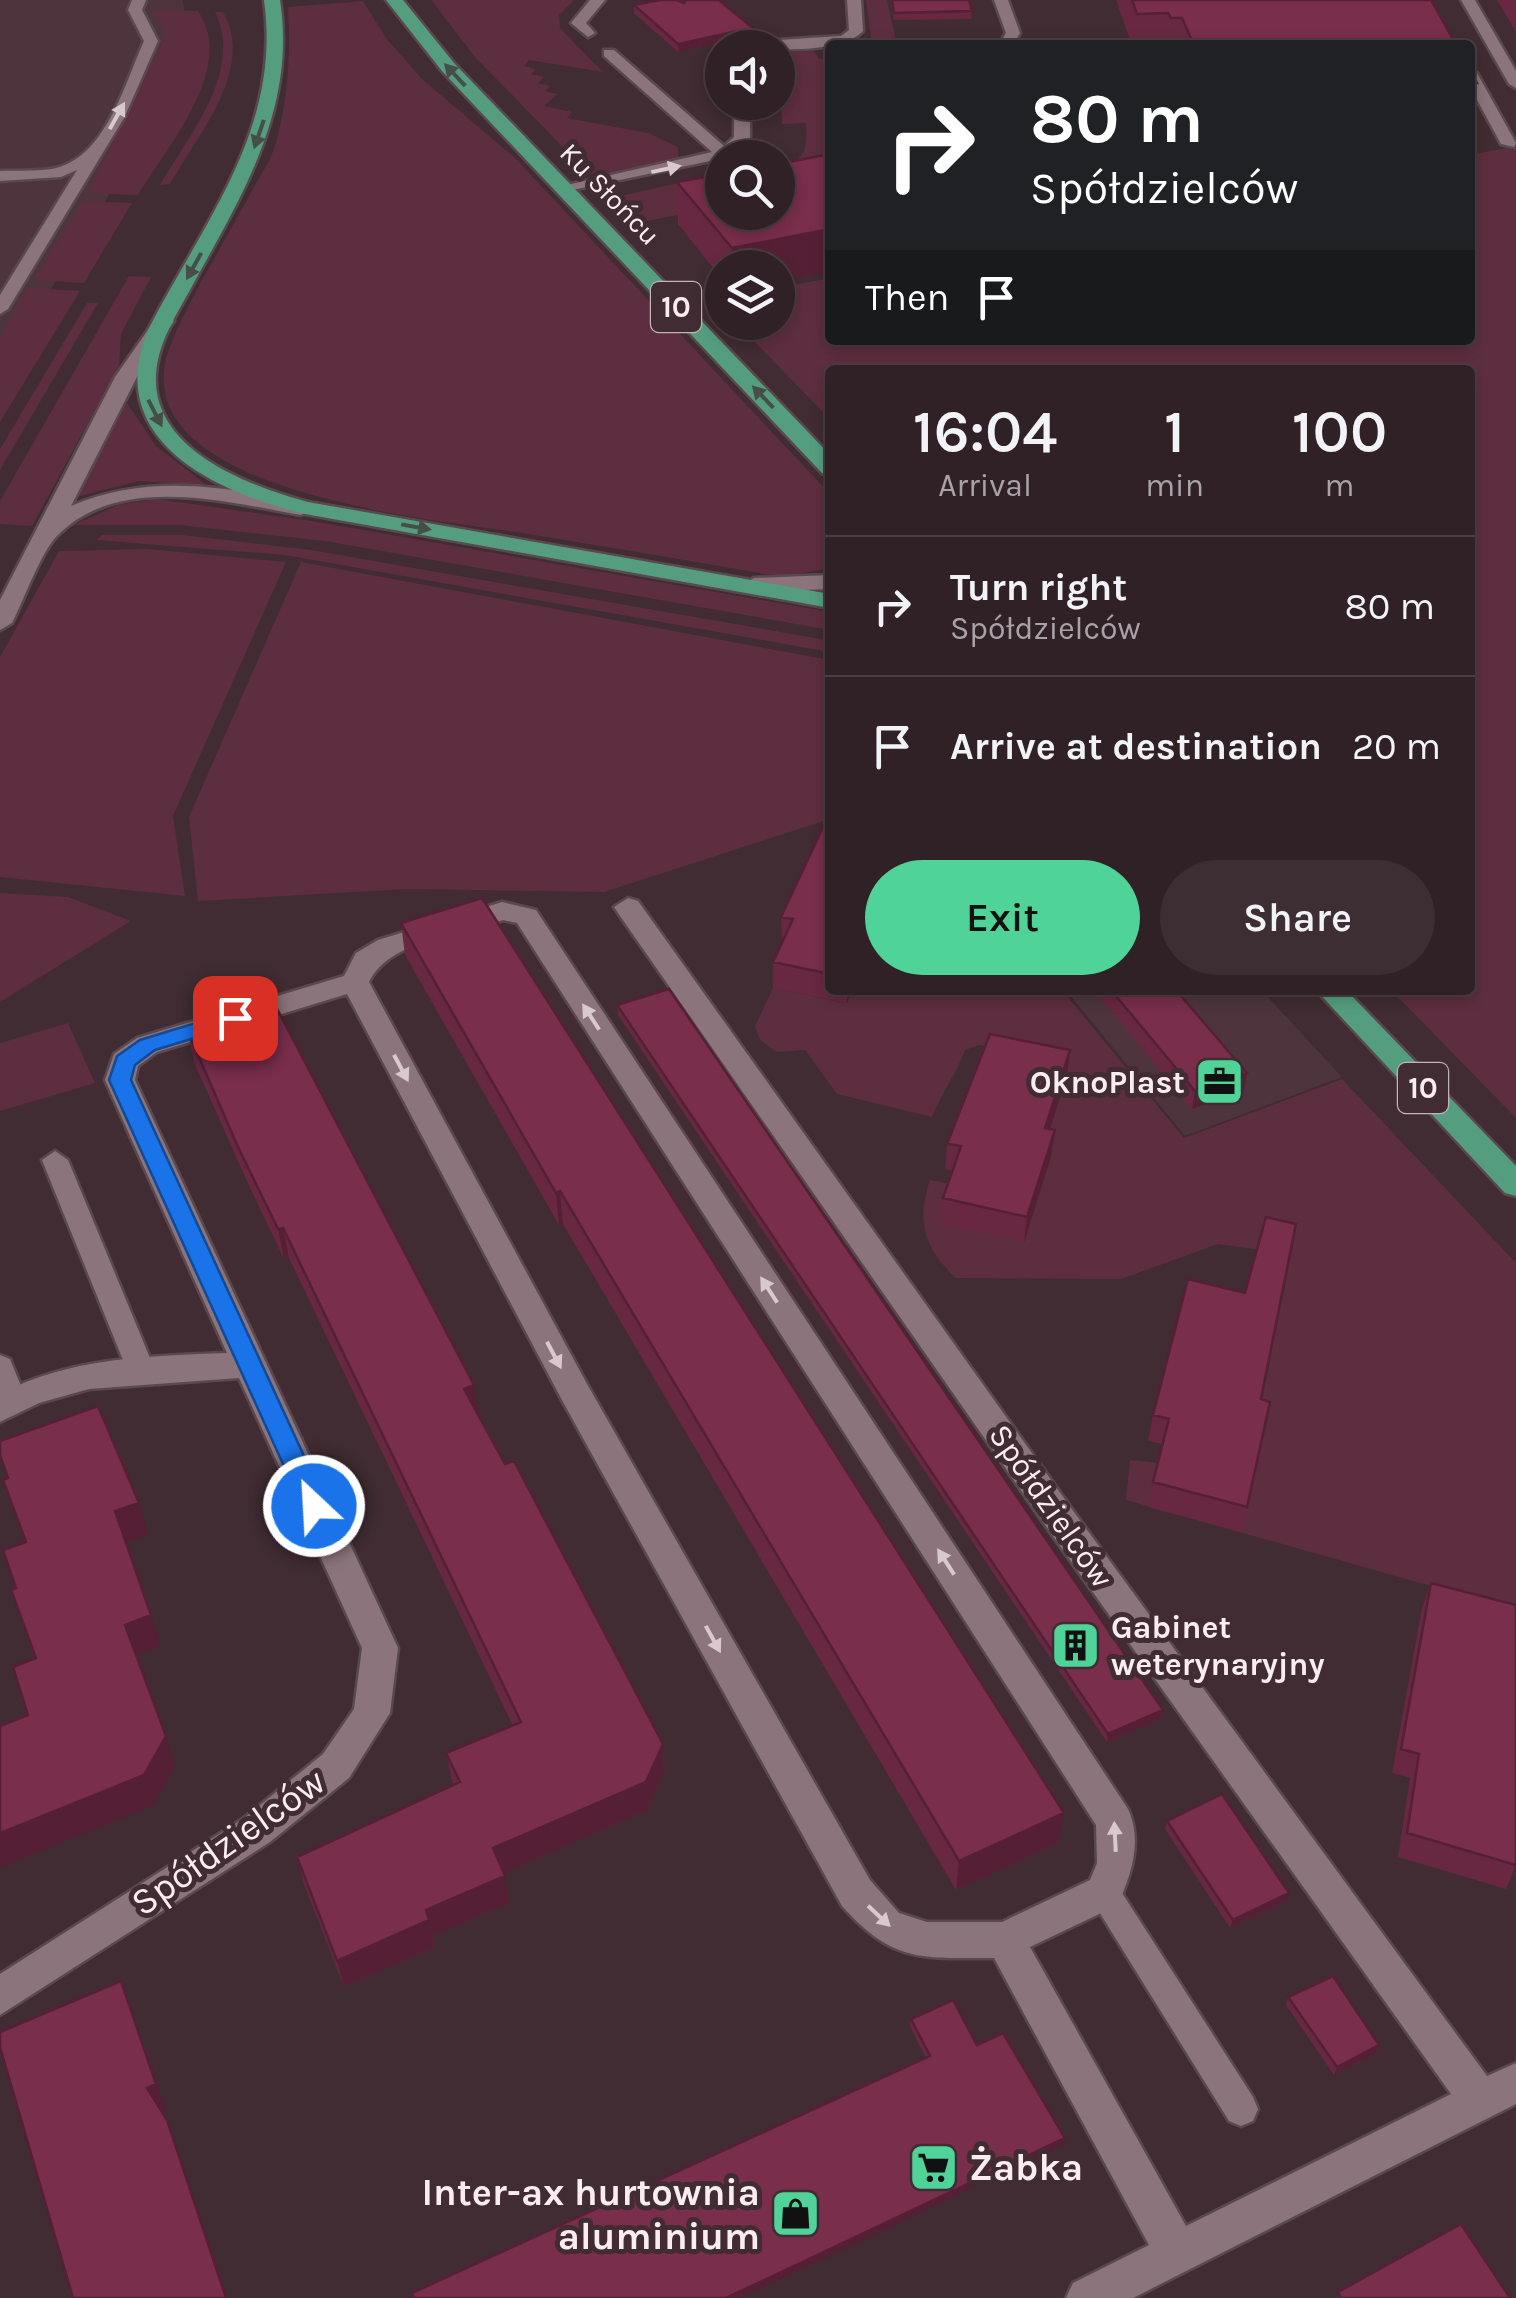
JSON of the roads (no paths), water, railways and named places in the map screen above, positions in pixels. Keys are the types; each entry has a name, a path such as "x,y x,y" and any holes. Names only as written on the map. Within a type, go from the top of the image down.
{"main road":[{"path":"272,0 277,32 275,78 256,147 164,321 145,376 148,400 170,437 194,459 236,484 320,510 825,600"},
{"name":"Ku Słońcu","path":"394,0 431,49 825,463"},
{"name":"10","path":"1335,995 1516,1185"}],"street":[{"path":"0,623 126,377 164,321"},
{"path":"46,532 87,505 152,489 320,510"},
{"path":"754,585 825,582"},
{"name":"Spółdzielców","path":"628,907 1062,1522 1498,2092 1088,2298"},
{"path":"515,910 526,916 1115,1821 1116,1863 1104,1892 1005,1940 927,1940 886,1926 856,1893 575,1393 355,982 366,960 388,946 502,911 515,910"},
{"name":"Spółdzielców","path":"0,1996 257,1830 336,1766 372,1713 380,1648 120,1080 124,1061 147,1045 355,982"},
{"path":"6,1405 74,1380 141,1370 248,1365"},
{"path":"1005,1940 1177,2253"}],"lane":[{"path":"588,33 578,23 598,0"},
{"path":"845,40 856,32 854,0"},
{"path":"1001,0 1013,33 1009,40"},
{"path":"1468,0 1516,84"},
{"path":"0,309 133,87 151,41 134,2"},
{"path":"795,43 825,41"},
{"path":"608,54 708,140"},
{"path":"1475,82 1509,144"},
{"path":"24,178 76,167 100,146"},
{"path":"564,190 705,160"},
{"path":"0,176 51,182 64,190 68,201"},
{"path":"55,1160 141,1370"},
{"path":"0,1366 6,1405"},
{"path":"1104,1892 1241,2109"}],"place":[{"name":"OknoPlast","path":"1220,1082"},
{"name":"Gabinet weterynaryjny","path":"1076,1645"},
{"name":"Żabka","path":"934,2167"},
{"name":"Inter-ax hurtownia aluminium","path":"795,2214"}]}
